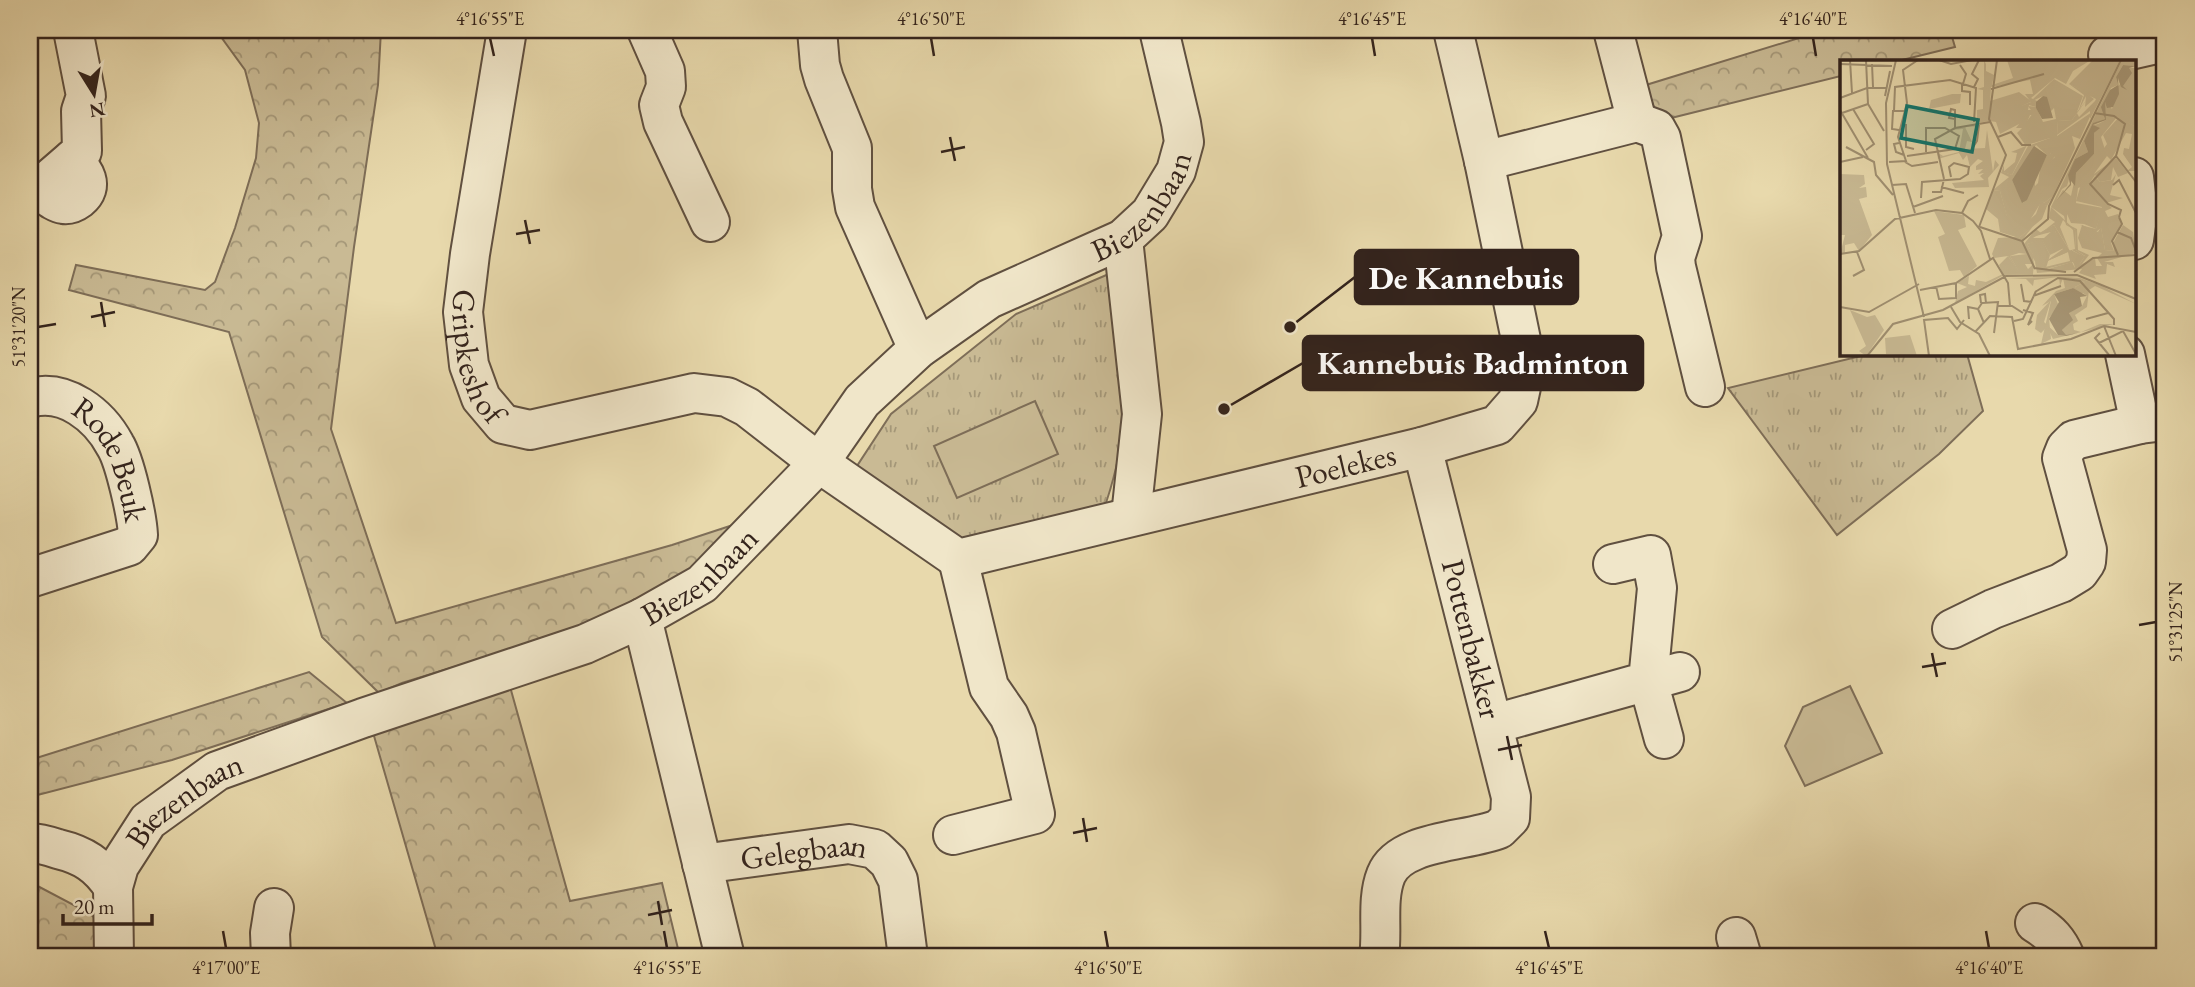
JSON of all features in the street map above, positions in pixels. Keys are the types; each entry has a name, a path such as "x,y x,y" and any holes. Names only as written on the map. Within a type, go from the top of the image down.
{"street":[{"path":"34,193 82,151 81,111 86,96 73,30"},
{"name":"Gripkeshof","path":"507,30 463,312 469,365 481,398 503,424 530,430 694,393 727,397 747,407 819,463"},
{"path":"647,30 665,71 666,87 659,106 663,122 710,222"},
{"path":"817,30 820,65 852,148 855,207 918,349"},
{"name":"Biezenbaan","path":"113,887 119,866 148,821 217,771 363,718 585,644 642,618 702,584 819,463 862,401 918,349 989,299 1123,239 1150,214 1176,171 1184,142 1159,30"},
{"name":"Poelekes","path":"958,559 1422,447 1497,425 1518,401 1526,364 1484,161 1453,30"},
{"path":"1613,30 1637,122"},
{"path":"2107,49 2165,42"},
{"path":"1484,161 1637,122 1657,129 1682,236 1675,258 1676,267 1705,387"},
{"path":"2136,194 2136,226"},
{"path":"1123,239 1142,414 1131,516"},
{"path":"1952,629 1993,609 2062,583 2079,572 2086,562 2087,550 2062,458 2066,448 2074,440 2153,422 2125,355"},
{"name":"Rode Beuk","path":"30,398 40,395 62,399 85,409 102,425 117,447 138,520 138,536 129,546 30,578"},
{"name":"Pottenbakker","path":"1379,957 1381,900 1386,875 1394,863 1406,852 1499,829 1510,818 1511,797 1494,724 1422,447"},
{"path":"819,463 958,559 989,687 1009,716 1045,811 953,835"},
{"path":"1613,564 1651,555 1657,588 1664,677 1664,739"},
{"name":"Gelegbaan","path":"642,618 725,957"},
{"path":"1494,724 1664,677"},
{"name":"Biezenbaan","path":"30,843 76,853 103,872 113,887"},
{"name":"Gelegbaan","path":"702,864 849,844 874,849 889,862 898,880 908,957"},
{"path":"87,859 101,859 130,848"},
{"path":"113,887 114,957"},
{"path":"271,957 270,933 274,908"},
{"path":"2035,923 2055,939 2065,957"}],"green space":[{"path":"216,30 381,30 378,85 331,429 396,623 672,545 736,524 698,564 607,620 402,683 379,693 322,637 229,332 69,290 76,265 205,290 215,282 256,158 259,123 245,70"},
{"path":"1825,30 1950,30 1955,47 1902,60 1840,60 1840,76 1659,121 1646,85"},
{"path":"1111,273 1120,354 1123,416 1117,464 1103,512 980,543 943,539 903,518 857,466 891,414 1016,314"},
{"path":"1865,355 1967,355 1983,411 1939,454 1837,535 1728,388"},
{"path":"1035,401 1058,454 957,498 934,446"},
{"path":"309,672 347,703 172,760 30,797 30,760"},
{"path":"509,683 570,901 662,883 680,957 438,957 372,729"},
{"path":"1850,686 1882,753 1805,786 1785,746 1803,707"},
{"path":"30,882 96,919 95,957 30,957"}],"place":[{"name":"De Kannebuis","path":"1290,327"},
{"name":"Kannebuis Badminton","path":"1224,409"}]}
